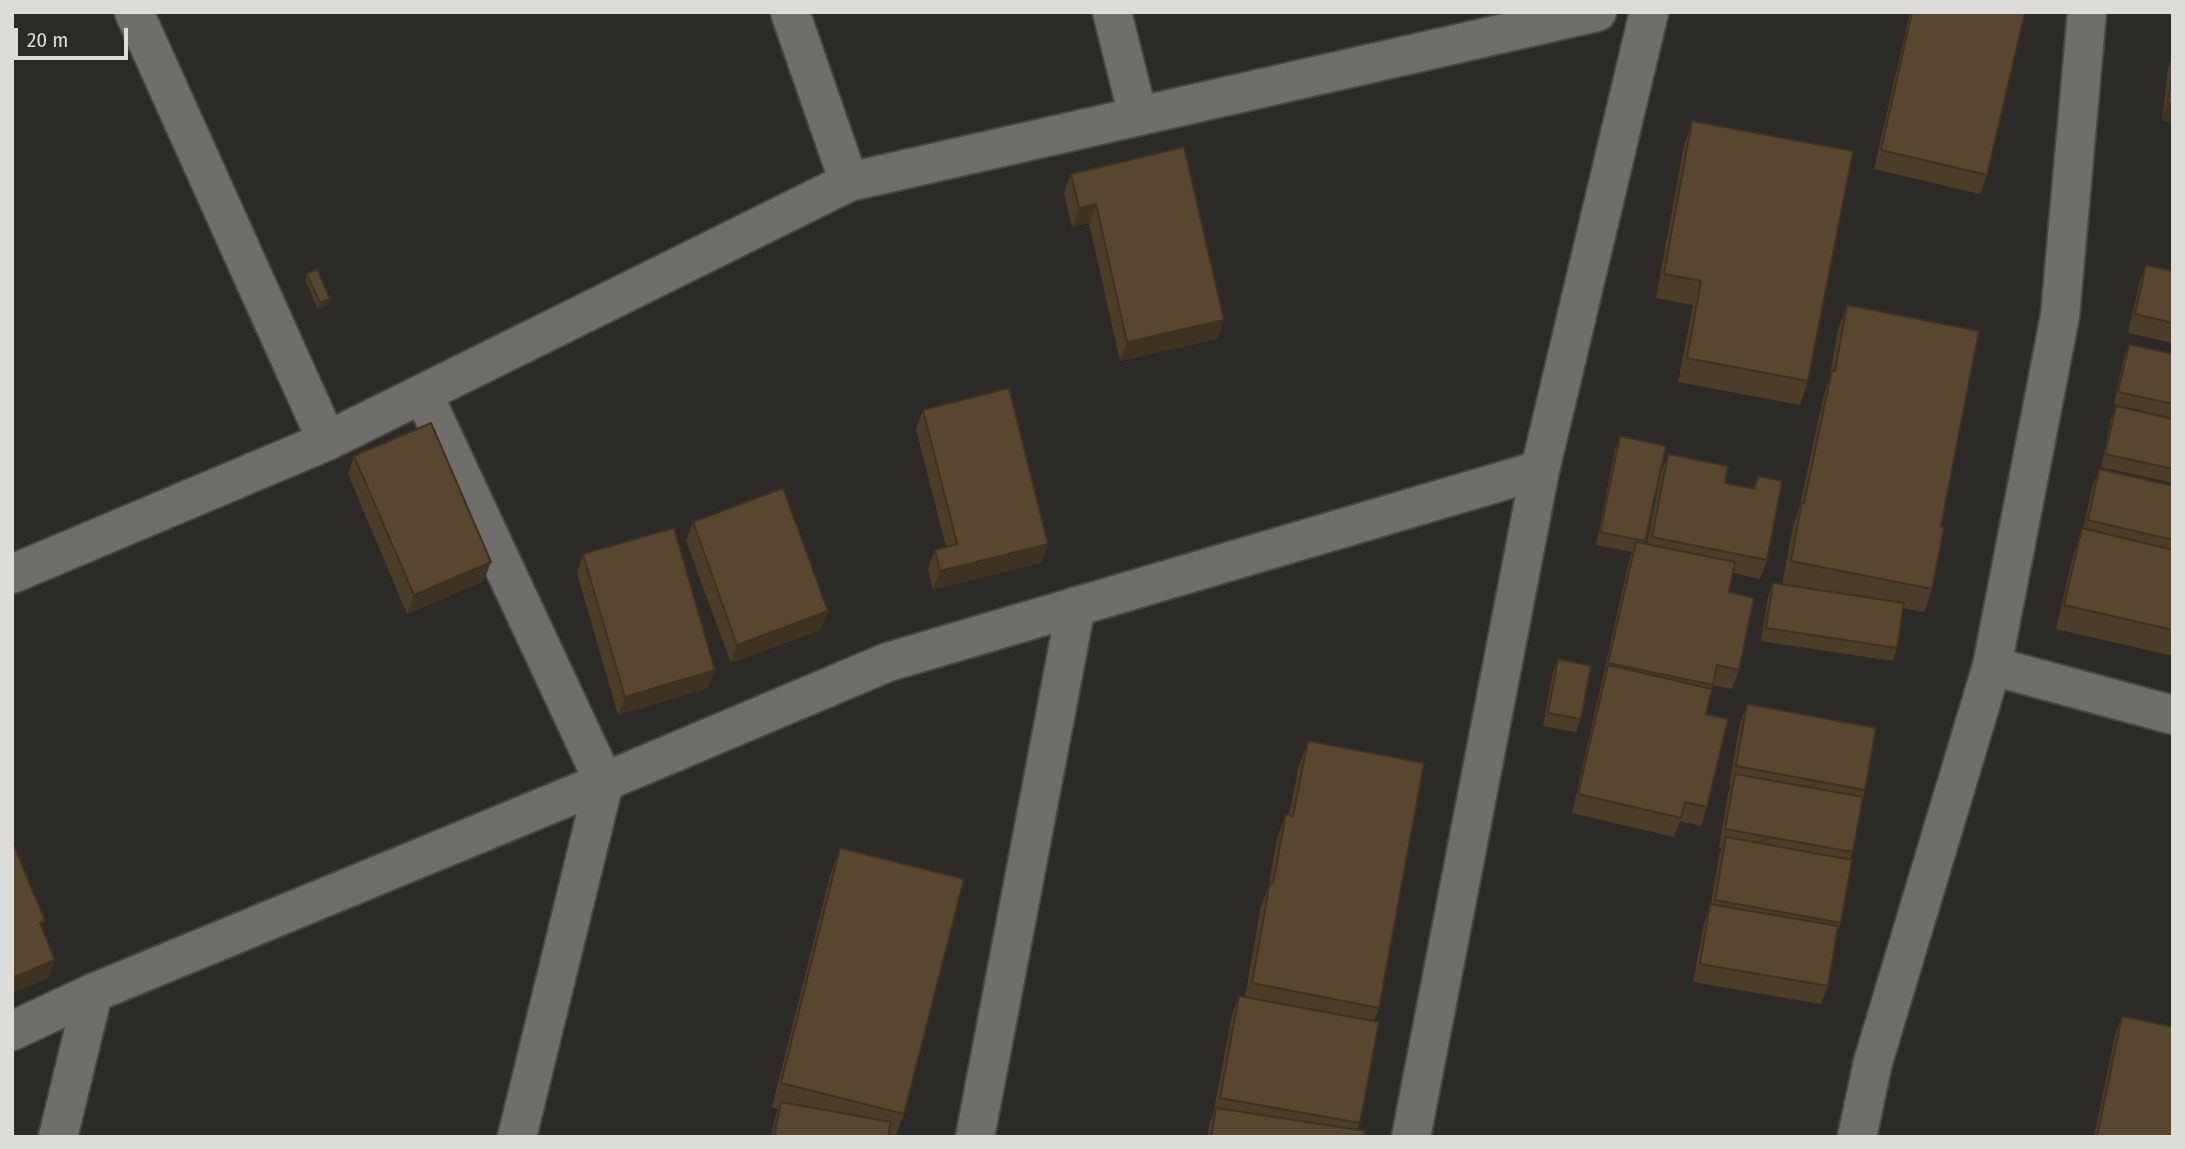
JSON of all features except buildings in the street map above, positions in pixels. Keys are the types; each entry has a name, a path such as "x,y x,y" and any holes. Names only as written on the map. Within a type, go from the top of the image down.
{"street":[{"path":"134,12 327,442"},
{"path":"790,12 849,182"},
{"path":"1112,12 1138,116"},
{"path":"12,574 327,442 849,182 1597,12"},
{"path":"1411,1137 1540,470 1649,12"},
{"path":"1857,1137 1874,1062 1992,666 2060,316 2087,12"},
{"path":"423,394 604,782 517,1137"},
{"path":"12,1031 93,993 888,662 1540,470"},
{"path":"975,1137 1076,607"},
{"path":"1992,666 2173,715"},
{"path":"58,1137 93,993"}]}
